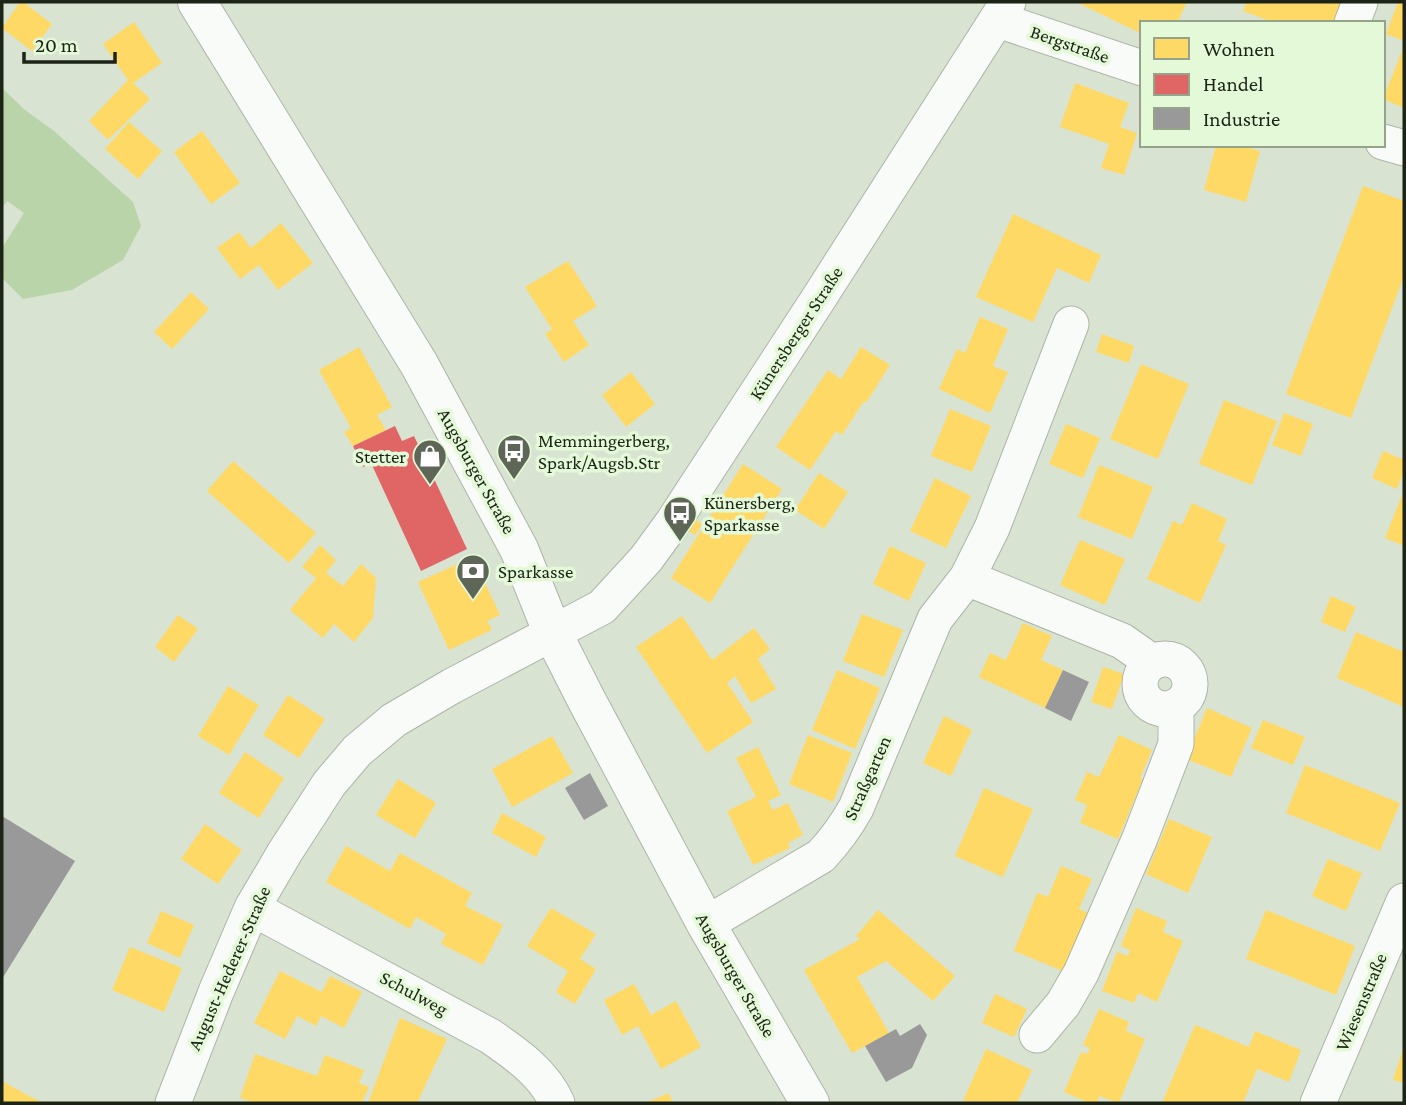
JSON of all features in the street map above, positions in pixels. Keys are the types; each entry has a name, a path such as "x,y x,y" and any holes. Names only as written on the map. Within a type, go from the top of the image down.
{"street":[{"name":"Augsburger Straße","path":"197,2 419,364 519,549 552,634 706,924 810,1103"},
{"path":"1353,21 1360,2"},
{"name":"Künersberger Straße","path":"552,634 602,607 646,559 673,522 1003,11"},
{"name":"Bergstraße","path":"1003,11 1140,67"},
{"path":"1385,143 1404,148"},
{"name":"Straßgarten","path":"706,924 810,863 835,841 856,808 935,619 967,578 992,528 1071,324"},
{"path":"967,578 1122,641 1152,662 1141,675 1141,692 1152,705 1168,708 1176,706 1175,744 1140,838 1082,973 1063,1004 1037,1035"},
{"name":"August-Hederer-Straße","path":"173,1103 216,992 253,908 329,784 371,737 418,704 552,634"},
{"name":"Wiesenstraße","path":"1318,1103 1404,901"},
{"name":"Schulweg","path":"253,908 490,1036 517,1054 537,1073 557,1103"}],"green space":[{"path":"2,88 133,202 141,226 123,260 72,290 23,299 2,278 2,248 24,213 7,201 2,208"}],"building: Wohnen":[{"path":"20,2 52,24 32,51 2,28"},
{"path":"1076,2 1187,2 1178,21 1140,21 1140,33"},
{"path":"1246,2 1340,2 1334,21 1270,21 1243,11"},
{"path":"1398,2 1404,2 1404,41 1386,34"},
{"path":"134,22 162,63 133,83 150,99 108,140 89,121 128,80 103,44"},
{"path":"1404,46 1404,108 1385,100"},
{"path":"1075,83 1129,103 1120,127 1137,133 1124,175 1101,168 1109,144 1060,127"},
{"path":"129,122 162,151 138,179 105,149"},
{"path":"202,131 240,183 211,204 174,152"},
{"path":"1215,147 1245,147 1260,151 1246,202 1204,190"},
{"path":"1363,186 1404,201 1404,276 1351,418 1286,394"},
{"path":"1013,214 1101,255 1089,283 1057,268 1033,322 976,297"},
{"path":"281,223 313,263 278,290 259,265 240,279 217,248 239,232 251,248"},
{"path":"568,261 597,306 573,321 589,345 564,362 545,334 552,329 525,287"},
{"path":"191,292 209,309 172,349 154,332"},
{"path":"980,317 1008,329 993,366 1008,372 990,413 939,389 957,349 965,353"},
{"path":"1102,334 1134,346 1129,363 1096,352"},
{"path":"359,347 392,407 377,415 386,430 353,446 344,432 351,428 319,370"},
{"path":"861,347 890,365 842,435 836,431 810,470 776,447 828,370 841,379"},
{"path":"1141,364 1189,384 1158,459 1110,439"},
{"path":"631,372 655,404 626,427 602,395"},
{"path":"1224,400 1277,421 1252,485 1199,464"},
{"path":"950,409 991,426 972,472 931,456"},
{"path":"1284,413 1313,424 1301,456 1272,445"},
{"path":"1066,424 1100,438 1083,478 1049,464"},
{"path":"1383,451 1404,460 1404,472 1397,489 1372,478"},
{"path":"233,461 316,533 289,563 207,491"},
{"path":"743,464 782,489 710,603 671,578"},
{"path":"1099,465 1153,487 1132,539 1078,517"},
{"path":"819,473 848,492 824,529 795,510"},
{"path":"935,478 971,496 946,548 910,531"},
{"path":"1404,490 1404,546 1385,538"},
{"path":"1192,503 1227,519 1218,541 1226,545 1200,603 1147,579 1173,521 1182,525"},
{"path":"695,519 702,524 695,535 688,531"},
{"path":"1080,540 1125,559 1105,605 1060,585"},
{"path":"320,545 336,560 326,573 343,586 361,564 376,578 373,618 354,642 334,624 323,638 290,610 316,578 302,567"},
{"path":"890,546 926,563 909,601 873,584"},
{"path":"473,557 500,615 487,621 492,630 449,650 418,582"},
{"path":"1331,596 1356,607 1345,632 1321,622"},
{"path":"862,614 903,630 884,677 843,661"},
{"path":"178,615 198,629 174,662 155,647"},
{"path":"682,616 712,660 754,628 770,649 758,659 776,689 751,703 735,676 727,683 753,722 707,753 636,647"},
{"path":"1023,623 1052,636 1041,660 1063,670 1045,708 979,677 990,653 1006,660"},
{"path":"1356,632 1404,652 1404,707 1337,678"},
{"path":"1103,667 1124,674 1112,709 1091,702"},
{"path":"837,670 880,688 855,749 812,730"},
{"path":"228,686 259,705 229,755 198,736"},
{"path":"288,695 325,719 299,758 263,735"},
{"path":"1207,708 1252,728 1231,777 1186,759"},
{"path":"944,716 972,730 951,776 923,763"},
{"path":"1263,720 1305,737 1293,765 1251,748"},
{"path":"808,735 852,753 833,802 789,784"},
{"path":"1119,735 1152,750 1118,839 1080,823 1087,805 1075,800 1087,772 1099,777"},
{"path":"552,736 573,773 512,807 492,769"},
{"path":"758,747 781,795 768,801 773,810 788,803 803,835 788,843 790,848 753,865 727,811 756,797 736,758"},
{"path":"245,752 284,778 259,818 219,793"},
{"path":"1305,765 1400,803 1380,851 1286,813"},
{"path":"398,779 436,803 415,838 376,815"},
{"path":"984,788 1033,809 1003,877 955,856"},
{"path":"502,813 546,837 536,857 492,833"},
{"path":"1169,819 1212,837 1188,893 1146,874"},
{"path":"205,824 242,850 218,884 181,859"},
{"path":"346,846 390,871 400,853 472,893 465,906 503,925 483,965 441,944 446,934 416,917 410,929 326,882"},
{"path":"1328,859 1362,873 1346,911 1312,896"},
{"path":"1061,866 1092,879 1079,909 1088,913 1065,972 1014,951 1037,893 1048,897"},
{"path":"551,908 596,934 580,959 596,969 575,1004 556,992 568,971 527,946"},
{"path":"1136,908 1167,921 1163,932 1183,941 1157,1002 1138,993 1134,1003 1102,991 1117,952 1128,956 1130,950 1121,946"},
{"path":"878,910 955,976 933,1001 886,961 857,977 889,1033 852,1053 804,970 860,939 856,936"},
{"path":"1266,910 1355,946 1336,995 1246,959"},
{"path":"161,911 194,925 180,958 147,943"},
{"path":"130,947 182,968 164,1012 112,990"},
{"path":"280,971 322,992 330,976 362,992 344,1028 321,1016 316,1026 297,1016 285,1039 254,1023"},
{"path":"634,984 651,1015 676,1001 701,1047 661,1069 638,1026 622,1035 604,1000"},
{"path":"995,994 1027,1009 1014,1037 982,1023"},
{"path":"1099,1009 1129,1022 1126,1031 1145,1039 1119,1103 1099,1096 1097,1103 1089,1103 1064,1092 1081,1052 1087,1054 1090,1048 1083,1045"},
{"path":"400,1018 447,1039 417,1103 368,1103"},
{"path":"1195,1025 1249,1047 1255,1031 1301,1050 1289,1082 1257,1069 1243,1103 1162,1103"},
{"path":"1404,1046 1404,1083 1393,1080"},
{"path":"986,1049 1032,1070 1017,1103 963,1101"},
{"path":"255,1054 317,1076 325,1055 364,1070 359,1083 369,1087 362,1103 256,1103 240,1098"},
{"path":"2,1081 29,1096 44,1103 2,1103"},
{"path":"669,1093 673,1103 645,1103"}],"building: Handel":[{"path":"395,426 402,441 414,436 467,549 421,571 371,463 363,467 353,446"}],"building: Industrie":[{"path":"1063,670 1089,682 1071,721 1045,708"},
{"path":"590,773 608,806 584,820 565,788"},
{"path":"2,816 75,861 2,979"},
{"path":"920,1024 927,1035 912,1068 886,1082 865,1046 896,1029 900,1036"}],"place":[{"name":"Memmingerberg, Spark/Augsb.Str","path":"514,481"},
{"name":"Stetter","path":"430,486"},
{"name":"Künersberg, Sparkasse","path":"680,543"},
{"name":"Sparkasse","path":"473,601"}]}
